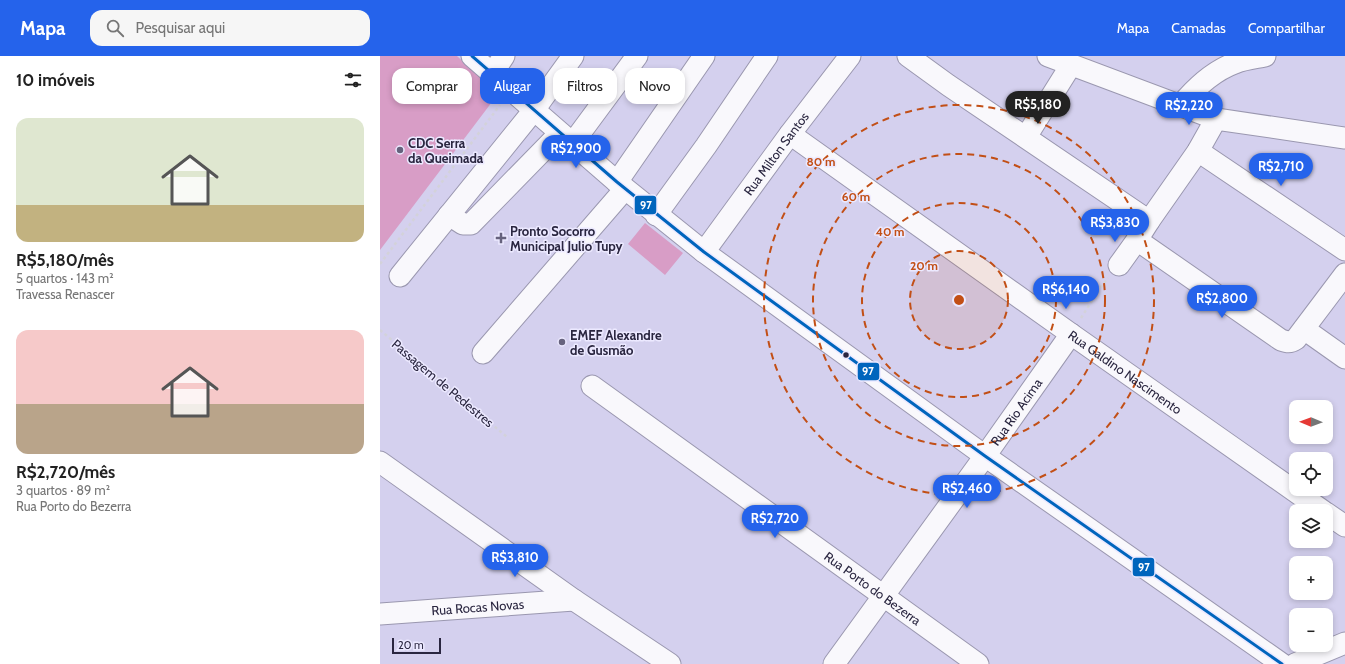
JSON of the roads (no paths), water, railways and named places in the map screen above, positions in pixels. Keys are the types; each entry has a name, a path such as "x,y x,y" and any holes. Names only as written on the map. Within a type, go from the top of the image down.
{"street":[{"path":"472,56 485,68"},
{"path":"496,68 504,56"},
{"path":"400,276 534,110 573,56"},
{"path":"449,215 463,224 471,224 566,139 637,56"},
{"path":"483,354 621,186 704,56"},
{"path":"656,215 768,56"},
{"name":"Rua Milton Santos","path":"704,252 790,134 850,56"},
{"path":"908,56 948,85 1149,221"},
{"path":"1181,105 1195,88 1235,62 1265,56"},
{"path":"1026,137 1057,59 1216,119 1345,138"},
{"path":"527,104 621,186 704,252 985,456 1282,664"},
{"path":"1118,265 1198,151 1216,119"},
{"name":"Rua Galdino Nascimento","path":"790,134 1313,504"},
{"path":"1198,151 1345,250"},
{"path":"1137,240 1281,340 1287,342 1292,342 1304,329 1345,274"},
{"path":"1304,329 1345,358"},
{"name":"Rua Rio Acima","path":"834,664 985,456 1071,334"},
{"name":"Rua Porto do Bezerra","path":"592,386 978,664"},
{"path":"380,462 574,600 670,664"},
{"path":"1333,518 1345,526"},
{"name":"Rua Rocas Novas","path":"380,614 574,600"},
{"path":"1295,664 1345,643"}],"place":[{"name":"CDC Serra da Queimada","path":"400,150"},
{"name":"Pronto Socorro Municipal Julio Tupy","path":"501,238"},
{"name":"EMEF Alexandre de Gusmão","path":"562,342"}]}
